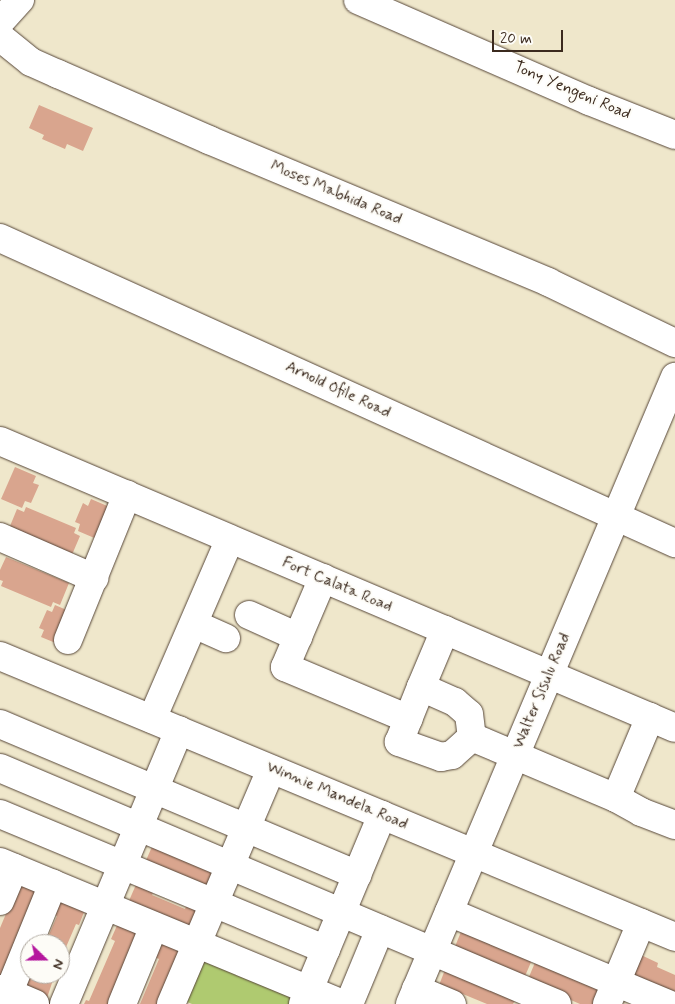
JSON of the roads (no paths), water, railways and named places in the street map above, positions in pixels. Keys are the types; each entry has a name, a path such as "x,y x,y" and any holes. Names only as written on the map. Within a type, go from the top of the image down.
{"street":[{"path":"0,22 20,0"},
{"name":"Tony Yengeni Road","path":"358,0 589,101 675,135"},
{"name":"Moses Mabhida Road","path":"0,37 30,62 209,140 532,275 675,343"},
{"name":"Arnold Ofile Road","path":"0,238 675,542"},
{"name":"Walter Sisulu Road","path":"413,996 675,377"},
{"name":"Fort Calata Road","path":"2,448 127,495 675,728"},
{"path":"68,640 127,495"},
{"path":"0,537 94,578"},
{"path":"152,719 230,538"},
{"path":"323,578 285,667 409,719"},
{"path":"249,615 298,637"},
{"path":"194,624 226,638"},
{"path":"445,630 399,742 441,757 452,755 472,737"},
{"name":"Winnie Mandela Road","path":"1,659 179,730 675,937"},
{"path":"421,687 461,706 468,714 472,737"},
{"path":"616,798 650,717"},
{"path":"0,724 357,875"},
{"path":"64,1004 179,730"},
{"path":"472,737 616,798 641,812 675,826"},
{"path":"0,768 432,951 519,997 557,1004"},
{"path":"171,1004 271,769"},
{"path":"0,814 326,950"},
{"path":"306,997 382,815"},
{"path":"0,901 7,865 197,944 306,997 342,1004"},
{"path":"36,1004 4,995 53,884"},
{"path":"449,912 539,950 612,993 668,1004"},
{"path":"612,993 641,923"},
{"path":"122,1004 154,926"},
{"path":"349,1004 380,930"},
{"path":"519,997 539,950"},
{"path":"413,996 452,1004"}]}
